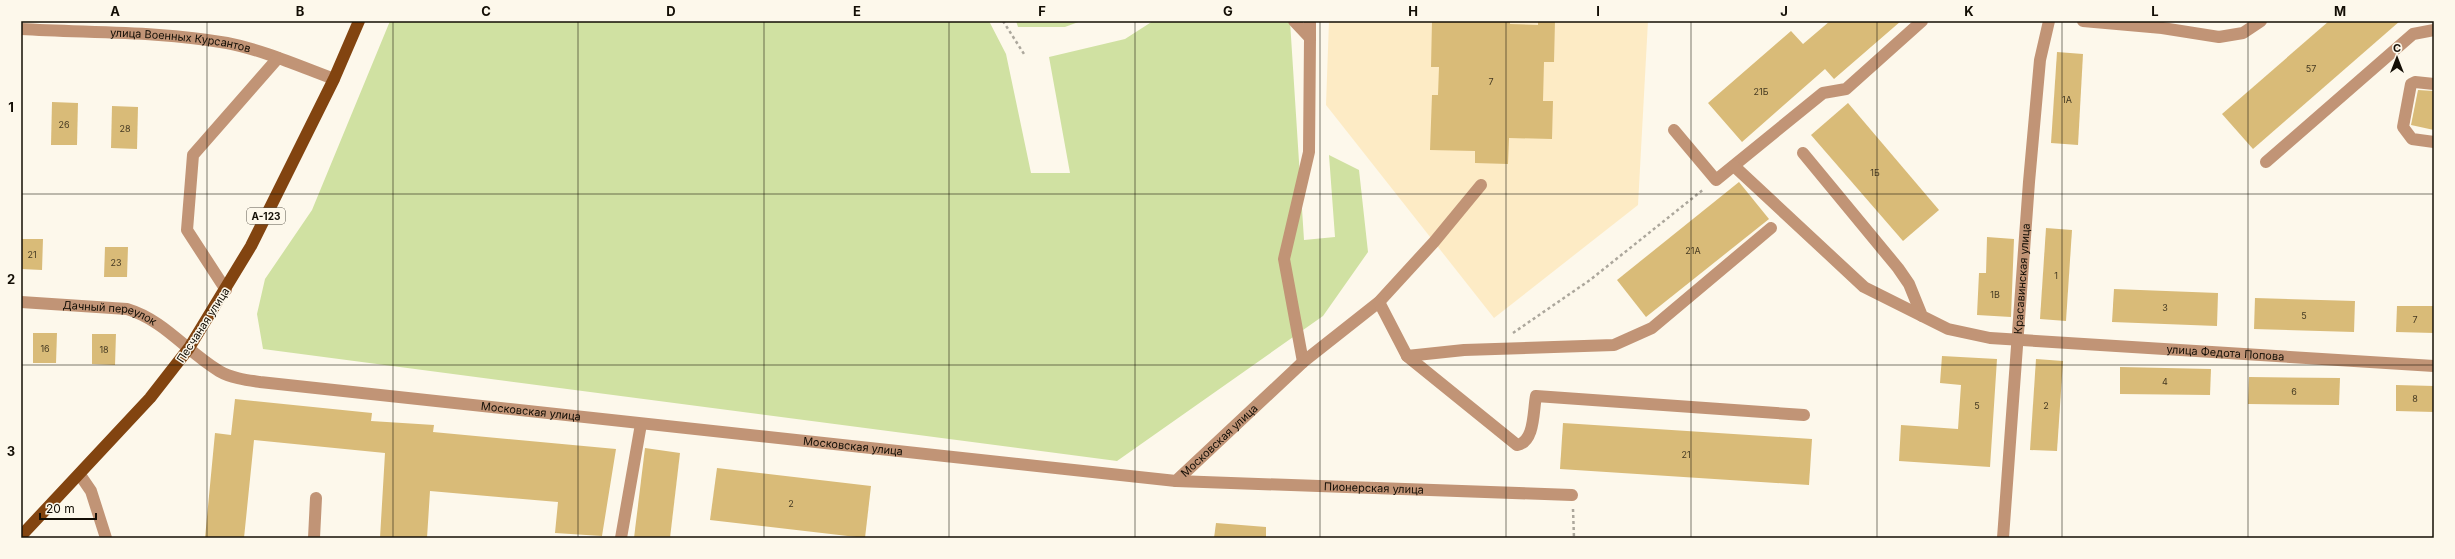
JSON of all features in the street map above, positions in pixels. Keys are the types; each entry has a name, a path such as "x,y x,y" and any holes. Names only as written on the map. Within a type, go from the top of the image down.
{"main road":[{"name":"А-123","path":"334,78 359,21"},
{"name":"Песчаная улица","path":"21,536 80,475 150,398 189,348 226,290 251,246 334,78"}],"street":[{"path":"1294,21 1310,38"},
{"path":"1303,362 1284,259 1309,152 1310,21"},
{"path":"1674,130 1716,180 1823,93 1846,89 1922,21"},
{"name":"Красавинская улица","path":"2003,538 2016,340 2040,60 2049,21"},
{"path":"2083,21 2159,25 2219,37 2243,33 2261,21"},
{"name":"улица Военных Курсантов","path":"21,29 183,37 228,43 278,58 334,78"},
{"path":"2266,162 2413,34 2434,30"},
{"path":"226,290 187,230 194,155 278,58"},
{"path":"2434,84 2415,82 2411,84 2403,127 2412,138 2434,142"},
{"path":"1803,153 1898,268 1909,284 1922,316"},
{"name":"улица Федота Попова","path":"1734,166 1864,287 1948,329 1990,338 2016,340 2434,366"},
{"name":"Московская улица","path":"189,348 220,372 238,379 260,382 1176,481 1303,362 1379,302 1434,242 1481,185"},
{"path":"1407,356 1464,350 1614,345 1652,328 1771,228"},
{"name":"Дачный переулок","path":"21,302 127,309 143,314 189,348"},
{"path":"1379,302 1407,356 1518,445 1524,444 1529,439 1536,396 1804,416"},
{"path":"621,538 641,424"},
{"path":"80,475 91,491 106,538"},
{"name":"Пионерская улица","path":"1176,481 1572,495"},
{"path":"314,538 316,498"}],"path":[{"path":"1003,21 1024,54"},
{"path":"1505,336 1590,280 1716,180"},
{"path":"1572,495 1574,538"}],"shaded area":[{"path":"1329,21 1648,21 1638,205 1494,318 1326,105"}],"green space":[{"path":"390,21 989,21 1006,54 1031,173 1070,173 1049,57 1125,39 1153,21 1290,21 1304,240 1335,237 1329,155 1359,170 1368,252 1323,316 1117,461 263,349 257,314 265,279 312,210"},
{"path":"1016,21 1081,21 1065,27 1018,27"}],"building":[{"path":"1432,21 1510,21 1510,24 1538,25 1538,21 1555,21 1554,62 1544,62 1543,101 1553,101 1552,139 1509,138 1508,164 1475,163 1475,151 1430,150 1432,95 1438,95 1439,67 1431,67"},
{"path":"1830,21 1901,21 1834,79 1825,69 1742,142 1708,103 1791,31 1803,44"},
{"path":"2329,21 2400,21 2253,149 2222,114"},
{"path":"2057,52 2083,54 2078,145 2051,143"},
{"path":"2418,90 2434,91 2434,130 2411,125"},
{"path":"52,102 78,103 77,145 51,145"},
{"path":"1848,103 1939,210 1903,241 1811,135"},
{"path":"112,106 138,107 137,149 111,148"},
{"path":"1739,182 1769,219 1646,317 1617,280"},
{"path":"2046,228 2072,230 2066,321 2040,319"},
{"path":"1987,237 2014,239 2011,317 1977,315 1979,273 1986,273"},
{"path":"21,239 43,239 42,270 21,269"},
{"path":"105,247 128,247 127,277 104,277"},
{"path":"2114,289 2218,293 2217,326 2112,322"},
{"path":"2255,298 2355,301 2354,332 2254,329"},
{"path":"2397,306 2434,306 2434,333 2396,332"},
{"path":"33,333 57,333 56,363 33,363"},
{"path":"92,334 116,334 115,365 92,364"},
{"path":"1942,356 1997,359 1990,467 1899,461 1901,425 1958,429 1961,385 1940,383"},
{"path":"2036,359 2063,361 2057,451 2030,450"},
{"path":"2120,367 2211,369 2210,395 2120,394"},
{"path":"2249,377 2340,378 2339,405 2248,404"},
{"path":"2396,385 2434,386 2434,412 2396,411"},
{"path":"235,399 372,413 371,421 434,425 433,432 616,449 602,536 555,533 558,502 430,491 427,538 380,538 385,453 254,440 244,538 205,538 215,433 231,435"},
{"path":"1563,423 1812,439 1809,485 1560,469"},
{"path":"645,448 680,453 670,538 634,538"},
{"path":"717,468 871,486 865,538 710,520"},
{"path":"1216,523 1266,527 1266,538 1214,538"}]}
